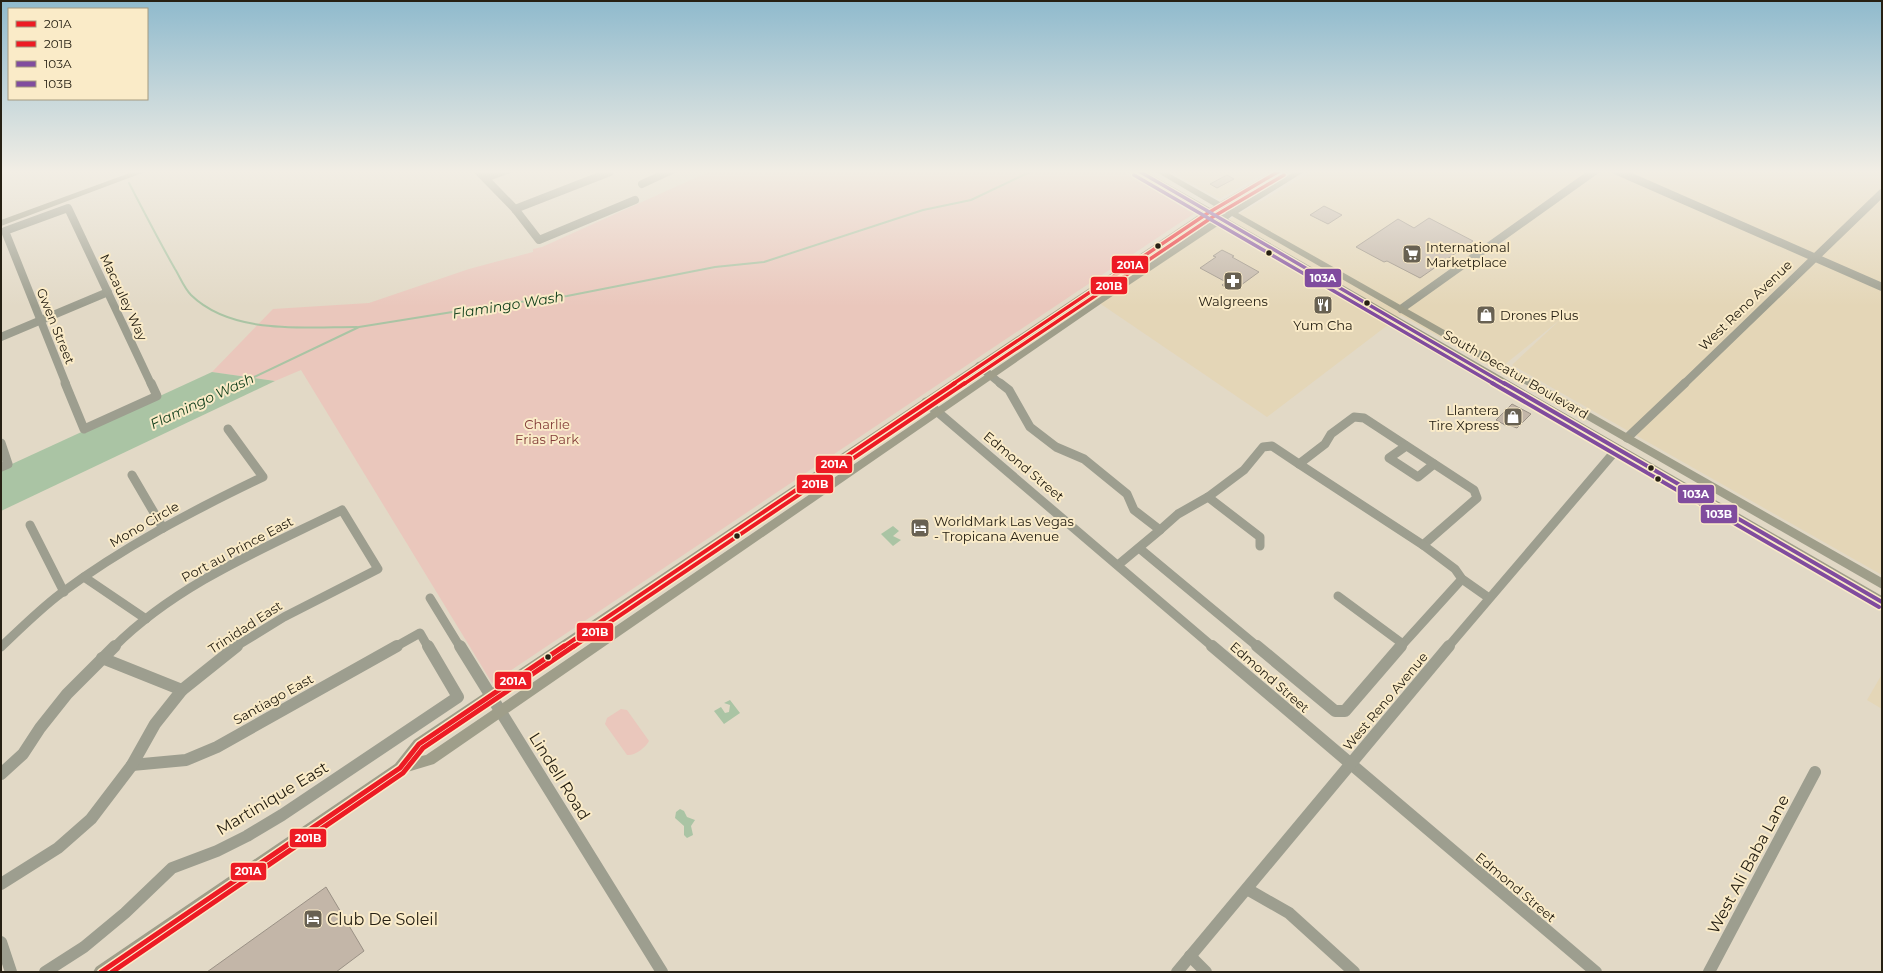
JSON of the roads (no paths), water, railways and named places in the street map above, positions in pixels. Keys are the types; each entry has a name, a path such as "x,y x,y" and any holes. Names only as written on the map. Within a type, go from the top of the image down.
{"main road":[{"path":"1,223 22,215"},
{"path":"101,972 400,768 419,744 822,471 1204,215"},
{"name":"South Decatur Boulevard","path":"1212,215 1882,602"},
{"path":"400,768 429,760 1069,322 1228,215"},
{"name":"South Decatur Boulevard","path":"1236,215 1882,584"},
{"path":"1335,286 1349,290 1387,309 1401,309"},
{"path":"1056,314 1069,322"},
{"path":"1388,316 1403,319 1459,350 1478,354"},
{"path":"1558,415 1573,416 1614,438 1627,438"},
{"path":"1617,449 1625,448 1631,450 1707,492 1739,502"},
{"path":"822,471 836,482"},
{"path":"680,568 693,580"},
{"path":"666,577 679,590"}],"street":[{"name":"Gwen Street","path":"48,215 5,231 84,429"},
{"name":"Macauley Way","path":"72,215 157,396 84,429"},
{"path":"520,215 539,240 598,215"},
{"path":"1401,309 1532,215"},
{"path":"1719,215 1882,287"},
{"name":"West Reno Avenue","path":"1627,438 1859,215"},
{"path":"1,336 108,292"},
{"path":"979,366 1009,390 1030,427 1056,447 1084,459 1127,494 1134,510 1160,530"},
{"name":"Edmond Street","path":"926,402 1596,972"},
{"path":"1299,464 1325,444 1331,434 1354,417 1364,418 1474,490 1477,498 1423,546"},
{"name":"Mono Circle","path":"1,647 64,592 125,549 217,499 263,477 228,429"},
{"path":"1,443 4,465"},
{"path":"1118,565 1178,514 1208,497 1244,470 1263,447 1272,446 1423,546 1455,569 1462,579 1489,598"},
{"path":"1406,446 1390,458 1418,477 1434,464"},
{"name":"West Reno Avenue","path":"1177,972 1489,598 1617,449"},
{"path":"132,475 163,528"},
{"path":"1208,497 1260,537 1260,546"},
{"name":"Port au Prince East","path":"1,774 23,754 40,728 67,694 122,638 146,619 202,579 342,510"},
{"name":"Trinidad East","path":"1,884 58,848 91,819 132,766 155,724 182,690 235,647 284,617 378,569 342,510"},
{"path":"30,525 64,592"},
{"path":"1139,548 1335,711 1345,711 1462,579"},
{"path":"84,577 146,619"},
{"path":"1338,596 1403,644"},
{"name":"Lindell Road","path":"430,598 662,972"},
{"name":"Santiago East","path":"132,766 186,760 217,747 420,633"},
{"name":"Martinique East","path":"45,972 84,947 125,913 172,868 217,851 259,829 458,697 420,633"},
{"path":"102,658 182,690"},
{"name":"West Ali Baba Lane","path":"1709,972 1816,772"},
{"path":"1247,889 1289,913 1354,972"},
{"path":"1,942 11,972"},
{"path":"1190,956 1206,972"}],"water":[{"name":"Flamingo Wash","path":"212,372 275,381 1,511 1,469"},
{"path":"893,526 899,531 893,536 901,540 893,546 881,534"},
{"path":"730,700 740,713 724,724 714,711 721,707 725,713 729,712 730,705 724,703"},
{"path":"680,809 684,811 687,817 695,820 691,826 693,835 687,838 684,835 684,826 675,818 676,812"}],"waterway":[{"path":"146,215 186,289 191,295 208,308 227,317 248,323 270,326 314,328 357,327"},
{"name":"Flamingo Wash","path":"250,379 359,327 496,305 567,296 715,267 764,262 906,215"}],"place":[{"name":"International Marketplace","path":"1412,254"},
{"name":"Walgreens","path":"1233,281"},
{"name":"Yum Cha","path":"1323,305"},
{"name":"Drones Plus","path":"1486,315"},
{"name":"Llantera Tire Xpress","path":"1513,417"},
{"name":"WorldMark Las Vegas - Tropicana Avenue","path":"920,528"},
{"name":"Club De Soleil","path":"313,919"}],"park label":[{"name":"Charlie Frias Park","path":"547,432"}]}
